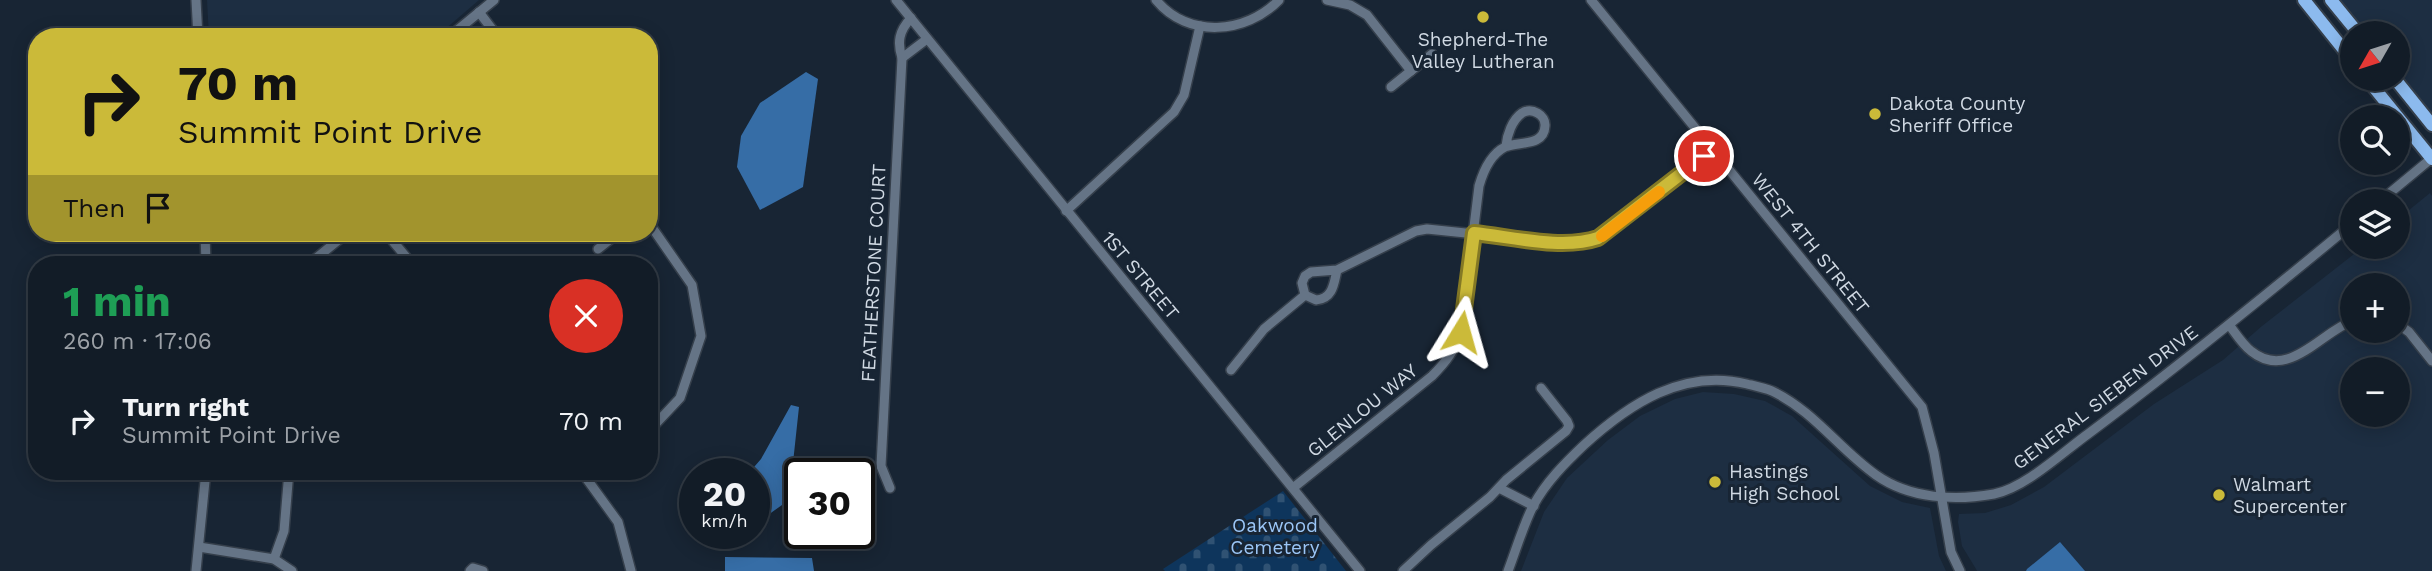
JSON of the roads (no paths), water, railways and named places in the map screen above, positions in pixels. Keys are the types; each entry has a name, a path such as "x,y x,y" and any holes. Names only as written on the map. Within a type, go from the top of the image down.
{"highway":[{"path":"2304,0 2340,45"},
{"path":"2331,0 2348,21"},
{"path":"2377,91 2432,159"},
{"path":"2405,91 2432,125"}],"street":[{"path":"196,0 198,28"},
{"path":"460,28 494,0"},
{"name":"1ST STREET","path":"896,0 1360,571"},
{"path":"1156,0 1179,18 1200,26 1235,27 1265,14 1279,0"},
{"path":"1326,0 1350,5 1367,15 1411,71"},
{"name":"WEST 4TH STREET","path":"1591,0 1922,407 1934,453 1940,498"},
{"path":"479,12 491,28"},
{"name":"FEATHERSTONE COURT","path":"890,488 881,466 902,58 899,48 902,27 911,18"},
{"path":"1066,211 1174,112 1184,95 1200,26"},
{"path":"902,58 927,39"},
{"path":"1391,87 1432,54"},
{"name":"GLENLOU WAY","path":"1293,488 1446,363 1456,347 1461,332 1482,176 1495,155 1506,146 1536,140 1544,131 1545,120 1538,112 1523,113 1507,134 1506,146"},
{"path":"1305,295 1302,283 1306,276 1318,271 1337,270 1401,236 1416,231 1427,229 1563,243 1598,238 1712,150"},
{"path":"2395,189 2432,159"},
{"path":"658,234 692,285 701,336 680,398 658,421"},
{"name":"GENERAL SIEBEN DRIVE","path":"1508,571 1534,506 1558,470 1633,405 1671,387 1702,380 1736,381 1770,390 1799,405 1877,476 1906,490 1940,498 1977,497 1999,493 2026,479 2230,326 2340,234"},
{"path":"319,256 336,242"},
{"path":"394,242 405,256"},
{"path":"598,249 607,242"},
{"path":"1305,295 1316,300 1327,297 1331,293 1337,270"},
{"path":"1231,370 1264,329 1305,295"},
{"path":"2230,326 2251,351 2266,359 2283,361 2300,355 2340,326"},
{"path":"2410,333 2432,360"},
{"path":"1403,571 1569,426 1541,387"},
{"path":"196,571 205,480"},
{"path":"274,559 284,531 288,480"},
{"path":"589,480 618,522 631,571"},
{"path":"1499,488 1534,506"},
{"path":"1940,498 1951,552 1960,571"},
{"path":"199,547 274,559 292,571"},
{"path":"470,571 473,568 483,571"}],"place":[{"name":"Shepherd-The Valley Lutheran","path":"1483,17"},
{"name":"Dakota County Sheriff Office","path":"1875,114"},
{"name":"Hastings High School","path":"1715,482"},
{"name":"Walmart Supercenter","path":"2219,495"}],"park label":[{"name":"Oakwood Cemetery","path":"1275,536"}]}
